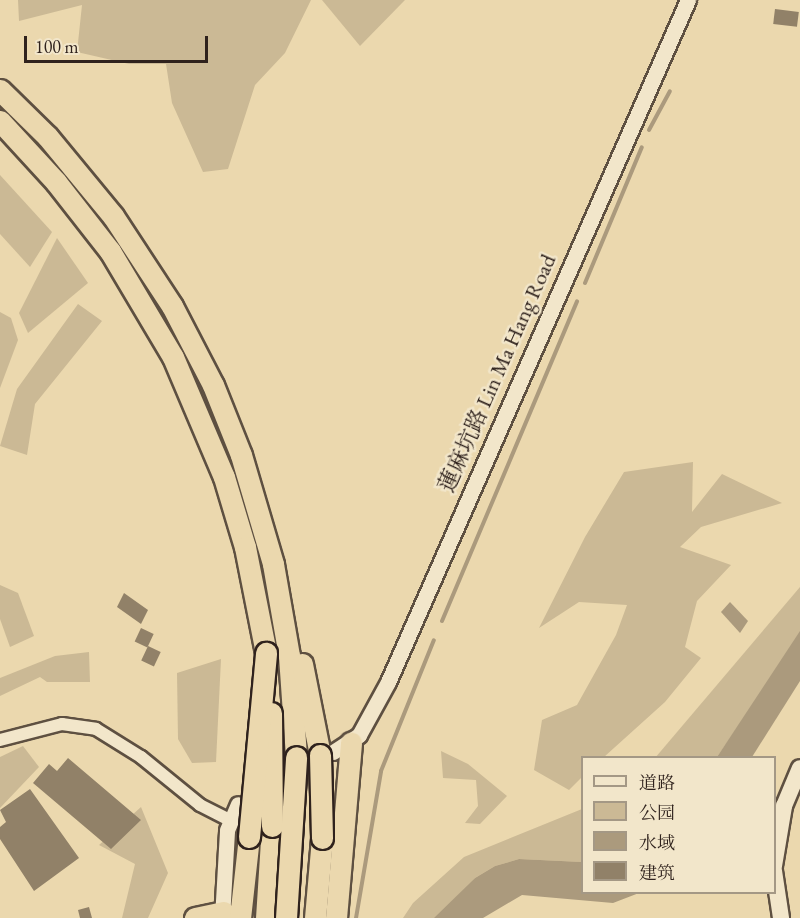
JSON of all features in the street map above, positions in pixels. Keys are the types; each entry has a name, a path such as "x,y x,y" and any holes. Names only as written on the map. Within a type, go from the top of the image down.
{"highway":[{"path":"0,90 92,189 134,245 177,316 241,455 280,595 298,648 319,744 322,838 315,918"},
{"path":"0,121 56,182 110,251 173,357 224,477 245,547 266,653 273,758 266,918"},
{"path":"280,595 296,738 296,794 286,918"},
{"path":"195,918 228,916 266,653"},
{"path":"336,918 342,748"}],"main road":[{"path":"776,854 784,806 800,768"},
{"path":"776,884 781,918"}],"street":[{"name":"蓮麻坑路 Lin Ma Hang Road","path":"342,748 366,724 388,682 688,0"},
{"path":"0,740 62,724 96,729 141,757 200,805 230,820"},
{"path":"228,916 230,820 238,804"}],"green space":[{"path":"18,0 311,0 285,53 255,85 228,169 203,172 172,103 166,64 129,64 77,52 82,5 19,21"},
{"path":"322,0 405,0 360,46"},
{"path":"0,175 52,232 30,267 0,234"},
{"path":"57,238 88,283 28,333 19,313"},
{"path":"78,304 102,321 35,404 27,455 0,446 17,389"},
{"path":"0,312 11,318 18,340 0,388"},
{"path":"693,462 692,512 722,474 782,503 701,527 680,547 731,565 697,601 685,647 701,658 665,702 605,756 581,756 581,778 569,790 534,770 542,720 577,705 616,635 627,605 579,602 539,628 585,537 624,472"},
{"path":"0,585 18,593 34,636 10,647 0,619"},
{"path":"800,587 800,636 718,756 657,756"},
{"path":"89,652 90,682 47,682 40,677 0,696 0,678 55,656"},
{"path":"221,659 216,762 192,763 178,739 177,673"},
{"path":"23,746 39,767 0,808 0,757"},
{"path":"441,751 468,764 507,796 480,824 465,823 478,806 476,780 443,778"},
{"path":"141,807 168,873 148,918 122,918 135,864 99,845"},
{"path":"581,809 581,862 519,859 495,866 475,878 436,918 403,918 413,903 464,857"}],"water":[{"path":"730,602 748,621 740,633 721,612"},
{"path":"800,631 800,681 753,756 718,756"},
{"path":"519,859 581,862 581,894 636,894 613,903 522,895 483,918 434,918 475,878 495,866"}],"building":[{"path":"775,9 799,12 797,27 773,24"},
{"path":"124,593 148,610 141,624 117,607"},
{"path":"141,628 154,634 147,648 135,642"},
{"path":"148,646 161,652 154,666 141,661"},
{"path":"68,758 141,820 111,849 33,783 49,764 57,771"},
{"path":"30,789 79,858 34,891 0,839 0,827 6,822 0,810"},
{"path":"89,907 92,918 80,918 78,910"}],"waterway":[{"path":"649,130 670,91"},
{"path":"585,283 642,147"},
{"path":"442,621 577,301"},
{"path":"356,918 381,771 434,640"}]}
